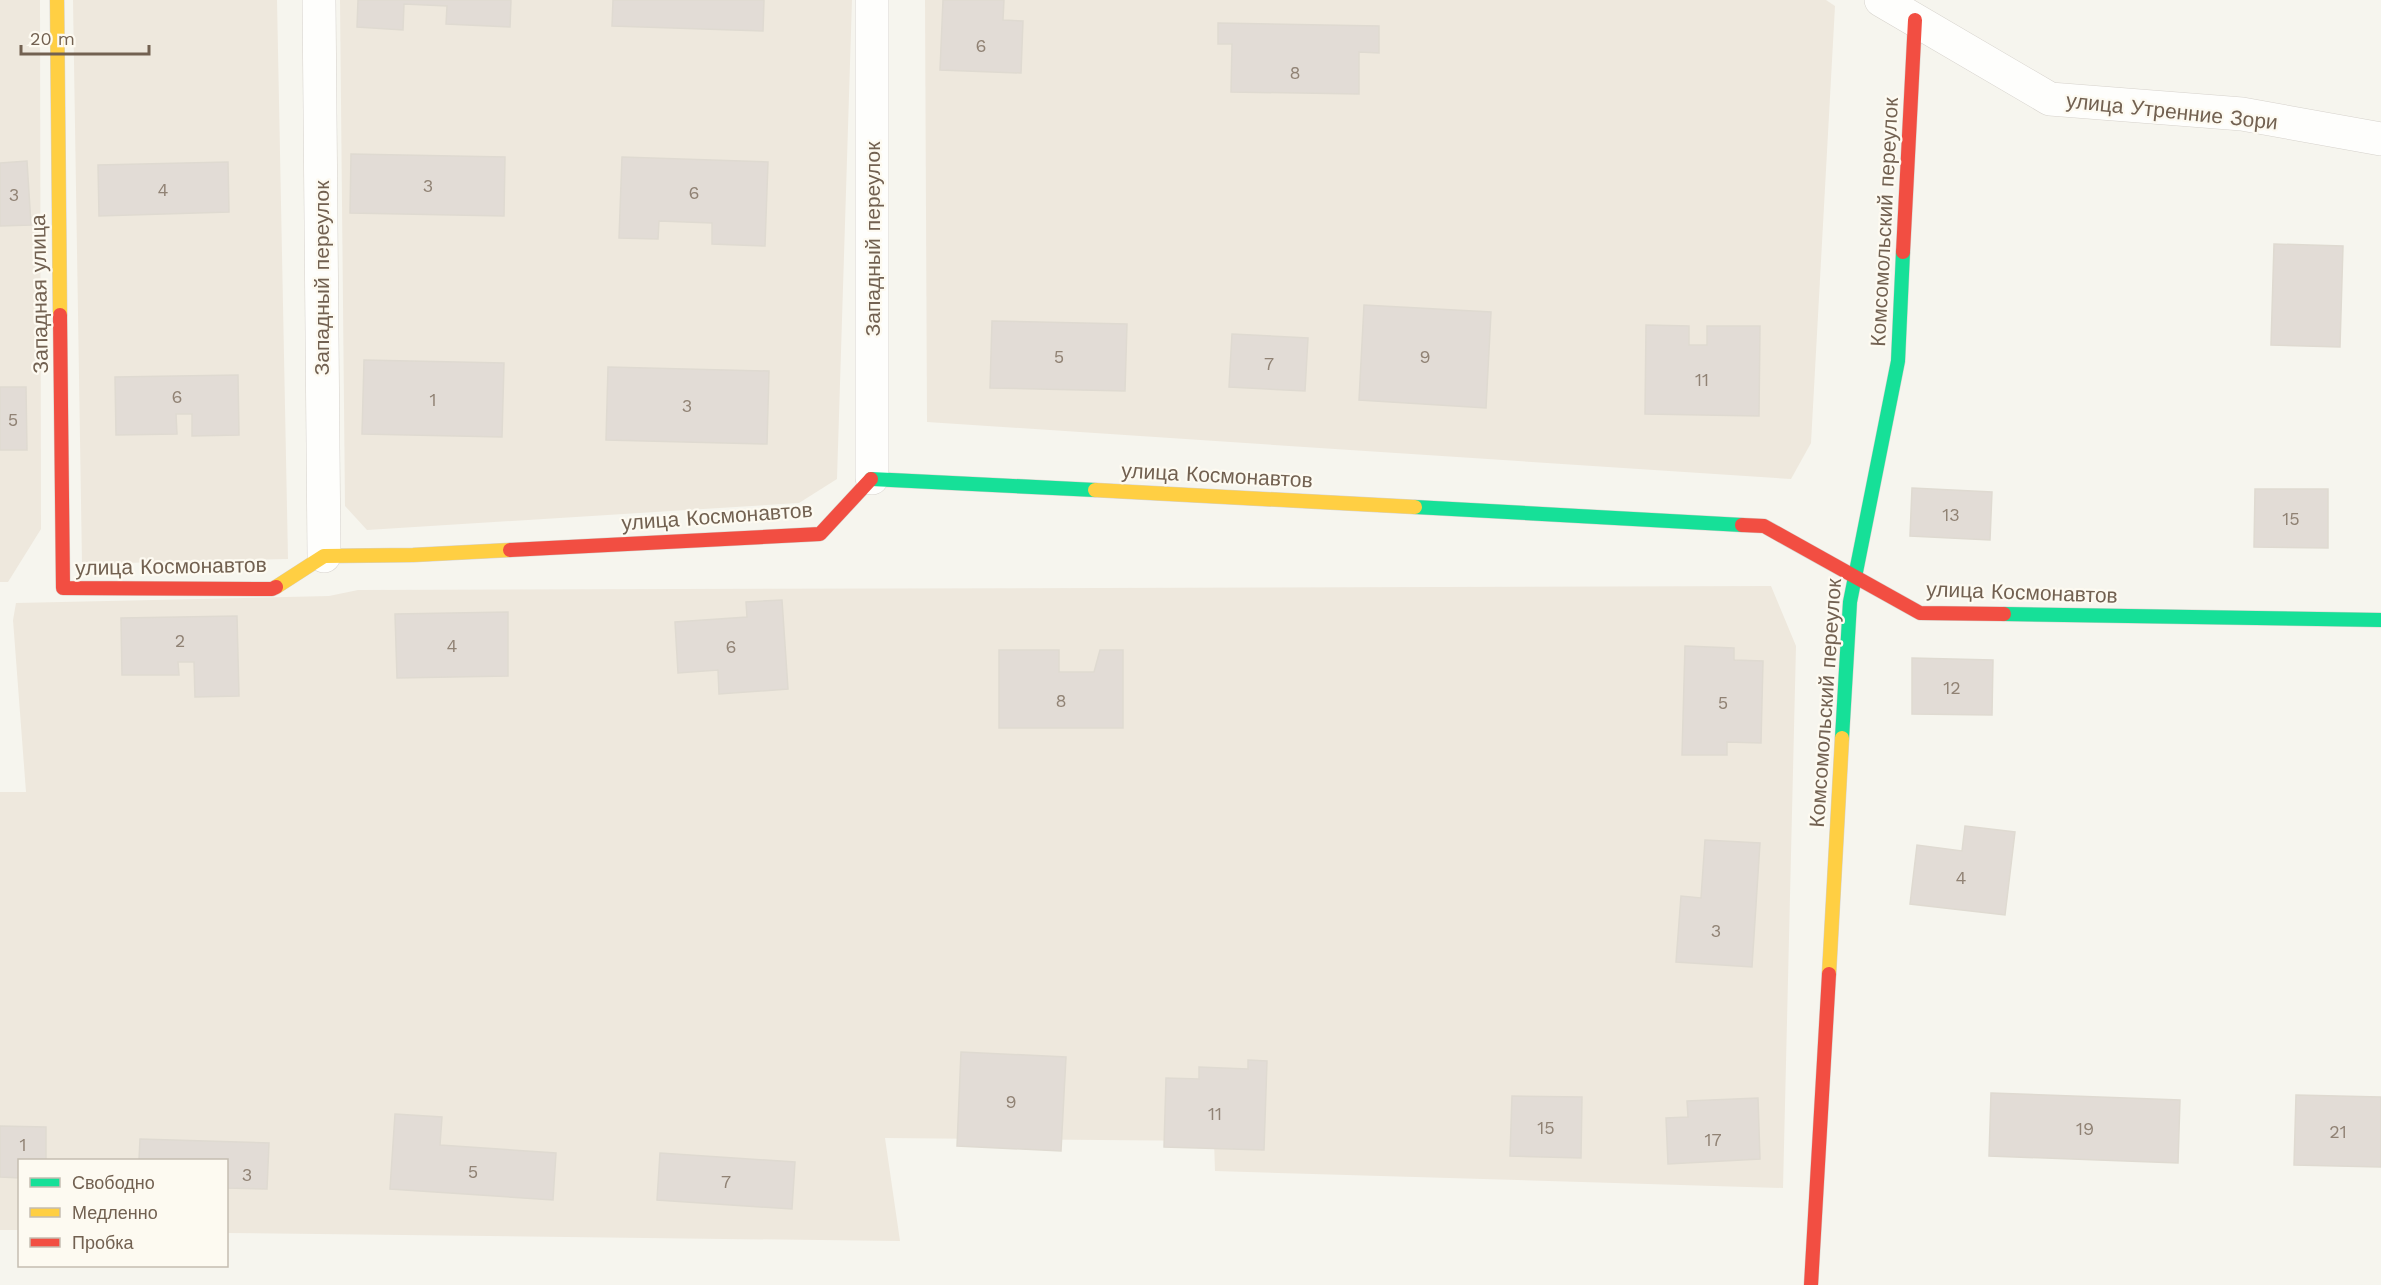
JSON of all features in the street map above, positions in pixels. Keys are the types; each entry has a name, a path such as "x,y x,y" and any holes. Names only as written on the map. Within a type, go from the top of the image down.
{"street":[{"name":"Западная улица","path":"57,0 63,588"},
{"name":"Западный переулок","path":"319,0 324,556"},
{"name":"Западный переулок","path":"872,0 872,478"},
{"name":"улица Утренние Зори","path":"1881,0 2050,99 2242,114 2381,139"},
{"name":"Комсомольский переулок","path":"1811,1285 1850,602 1898,361 1915,20"},
{"name":"улица Космонавтов","path":"63,588 272,589 324,556 413,555 820,534 872,478 1764,526 1920,613 2381,620"}],"shaded area":[{"path":"0,0 40,0 41,529 8,582 0,582"},
{"path":"73,0 277,0 288,559 82,564"},
{"path":"340,0 852,0 837,479 799,503 367,530 345,506"},
{"path":"925,0 1826,0 1835,6 1811,443 1791,479 927,422"},
{"path":"1771,586 1796,646 1783,1188 1215,1171 1214,1141 885,1138 900,1241 228,1233 228,1159 18,1159 18,1230 0,1230 0,792 26,792 13,620 16,603 329,596 358,590"}],"building":[{"path":"358,0 511,0 510,27 446,24 447,6 404,4 403,30 357,27"},
{"path":"613,0 764,0 763,31 612,26"},
{"path":"943,0 1004,0 1003,20 1023,21 1021,73 940,70"},
{"path":"1218,23 1379,26 1379,53 1359,52 1359,94 1231,92 1232,44 1218,44"},
{"path":"351,154 505,157 504,216 350,213"},
{"path":"622,157 768,162 765,246 712,244 712,223 659,221 658,239 619,238"},
{"path":"27,161 31,225 0,226 0,163"},
{"path":"228,162 229,212 99,216 98,165"},
{"path":"2274,244 2343,246 2340,347 2271,345"},
{"path":"1364,305 1491,312 1486,408 1359,400"},
{"path":"992,321 1127,324 1125,391 990,388"},
{"path":"1646,325 1689,326 1689,345 1707,345 1707,326 1760,326 1759,416 1645,414"},
{"path":"1232,334 1308,338 1305,391 1229,387"},
{"path":"364,360 504,363 502,437 362,434"},
{"path":"608,367 769,371 767,444 606,440"},
{"path":"238,375 239,435 192,436 192,414 176,414 177,434 116,435 115,377"},
{"path":"0,387 26,387 27,450 0,450"},
{"path":"1912,488 1992,492 1990,540 1910,536"},
{"path":"2255,489 2328,489 2328,548 2254,547"},
{"path":"782,600 788,689 719,694 718,670 678,673 675,622 747,617 746,602"},
{"path":"508,612 508,676 397,678 395,614"},
{"path":"237,616 239,696 195,697 194,662 178,662 179,675 122,675 121,618"},
{"path":"1685,646 1734,648 1734,660 1763,661 1761,743 1727,742 1727,755 1682,755"},
{"path":"999,650 1059,650 1059,672 1094,672 1100,650 1123,650 1123,728 999,728"},
{"path":"1912,658 1993,660 1992,715 1912,714"},
{"path":"1965,826 2015,832 2005,915 1910,904 1917,845 1962,851"},
{"path":"1705,840 1760,843 1752,967 1676,962 1681,896 1701,898"},
{"path":"961,1052 1066,1057 1061,1151 957,1146"},
{"path":"1248,1060 1267,1061 1264,1150 1164,1147 1166,1078 1199,1079 1199,1067 1248,1069"},
{"path":"1991,1093 2180,1100 2178,1163 1989,1156"},
{"path":"2296,1095 2381,1097 2381,1167 2294,1165"},
{"path":"1512,1096 1582,1097 1581,1158 1510,1156"},
{"path":"1758,1098 1760,1159 1668,1164 1666,1118 1688,1117 1687,1101"},
{"path":"395,1114 442,1117 440,1145 556,1153 553,1200 390,1189"},
{"path":"0,1126 46,1127 46,1159 18,1159 18,1178 0,1177"},
{"path":"140,1139 269,1143 267,1189 228,1188 228,1159 139,1159"},
{"path":"660,1153 795,1162 792,1209 657,1200"}],"traffic: fast":[{"path":"1842,738 1850,602 1898,361 1903,252"},
{"path":"871,479 1095,490"},
{"path":"1415,507 1742,525"},
{"path":"2004,614 2381,620"}],"traffic: slow":[{"path":"57,0 60,315"},
{"path":"1095,490 1415,507"},
{"path":"276,587 324,556 413,555 510,550"},
{"path":"1829,974 1842,738"}],"traffic: jam":[{"path":"1903,252 1915,20"},
{"path":"60,315 63,588 272,589 276,587"},
{"path":"510,550 820,534 871,479"},
{"path":"1742,525 1764,526 1920,613 2004,614"},
{"path":"1811,1285 1829,974"}]}
